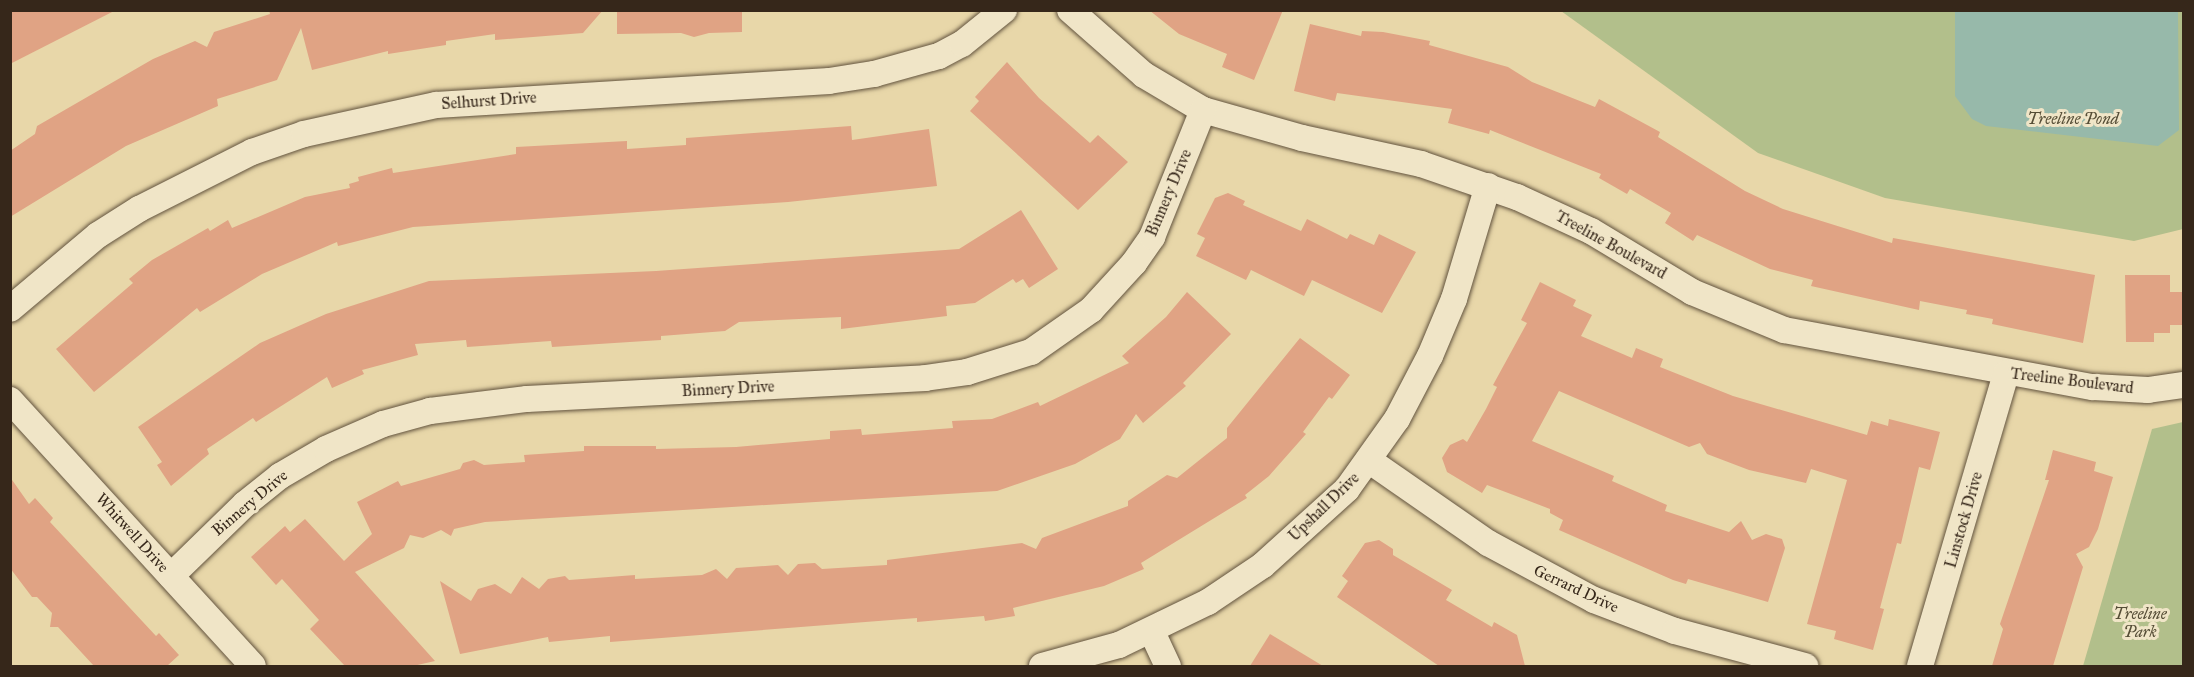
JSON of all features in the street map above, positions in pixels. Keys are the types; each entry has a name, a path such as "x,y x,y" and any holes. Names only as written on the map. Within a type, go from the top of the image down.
{"street":[{"name":"Selhurst Drive","path":"10,309 74,254 139,209 242,156 304,134 436,105 829,81 874,74 939,56 962,44 1004,10"},
{"name":"Treeline Boulevard","path":"1070,10 1144,75 1203,110 1421,164 1488,186 1591,231 1692,291 1754,319 1818,338 2006,373 2120,390 2184,385"},
{"name":"Binnery Drive","path":"171,576 245,504 280,476 326,449 383,424 430,411 484,402 925,378 967,372 1031,352 1091,310 1134,262 1152,237 1203,110"},
{"name":"Upshall Drive","path":"1042,666 1152,632 1208,602 1263,565 1347,489 1370,461 1430,356 1454,299 1488,186"},
{"name":"Linstock Drive","path":"1920,666 2006,373"},
{"name":"Whitwell Drive","path":"10,400 253,666"},
{"name":"Gerrard Drive","path":"1370,461 1488,543 1594,600 1676,631 1805,666"},
{"path":"1152,632 1168,666"}],"green space":[{"name":"Treeline Pond","path":"1561,11 2183,11 2183,229 2134,241 1885,198 1758,153"},
{"name":"Treeline Park","path":"2183,422 2183,666 2083,666 2152,429"}],"shaded area":[{"path":"1955,11 2178,11 2179,130 2158,146 1986,126 1972,119 1955,96"}],"building":[{"path":"10,10 116,10 10,64"},
{"path":"269,10 603,10 583,33 495,40 495,34 446,41 446,45 388,54 388,51 312,70 301,28 277,80 217,99 218,106 126,146 10,217 10,151 35,134 37,126 153,59 195,41 207,47 214,32 270,14"},
{"path":"617,10 742,10 742,32 709,33 694,37 681,33 617,34"},
{"path":"1149,10 1283,10 1254,80 1222,67 1227,54 1179,34"},
{"path":"1310,24 1361,36 1362,31 1383,32 1430,41 1429,45 1508,67 1532,82 1595,107 1599,99 1660,132 1658,137 1745,191 1783,209 1892,243 1893,238 2095,275 2083,343 1992,324 1993,319 1966,314 1967,310 1920,301 1919,310 1811,286 1813,280 1770,269 1697,235 1693,241 1665,223 1671,213 1630,189 1627,194 1599,178 1601,174 1490,130 1489,134 1448,123 1452,109 1337,93 1335,101 1294,91"},
{"path":"1007,62 1039,98 1090,143 1098,135 1128,162 1078,210 970,111 979,101 975,97"},
{"path":"851,126 852,140 929,129 937,186 788,202 413,227 338,246 337,242 262,274 200,312 197,308 94,392 56,349 133,283 129,279 152,260 208,228 210,231 228,220 232,228 305,197 350,188 349,184 359,181 358,177 392,168 393,173 516,154 516,147 627,141 627,149 686,145 686,138"},
{"path":"1228,193 1245,201 1243,205 1301,231 1307,219 1347,239 1350,234 1374,245 1379,234 1416,252 1382,313 1312,280 1304,296 1251,270 1246,280 1196,256 1205,238 1197,234 1215,198"},
{"path":"1021,210 1058,269 1029,288 1023,279 1016,283 1013,279 975,303 946,306 947,316 841,329 841,317 739,322 725,331 661,336 661,340 552,347 551,341 467,347 466,340 415,344 418,355 362,370 364,374 332,388 327,377 256,422 253,418 207,449 209,454 171,486 157,465 162,462 138,427 260,343 326,314 429,281 656,271 959,249"},
{"path":"2125,275 2170,275 2170,292 2184,292 2184,325 2170,325 2170,333 2154,333 2154,342 2126,342"},
{"path":"1540,282 1576,300 1573,306 1592,315 1581,336 1632,358 1636,348 1663,359 1660,367 1733,396 1867,435 1871,421 1888,426 1889,419 1940,432 1930,470 1919,467 1901,544 1897,543 1880,608 1884,609 1873,650 1834,639 1836,631 1807,624 1847,480 1811,469 1806,483 1749,470 1707,454 1700,443 1689,447 1559,391 1532,441 1614,476 1612,481 1667,505 1665,511 1729,532 1741,521 1752,540 1766,534 1782,539 1785,548 1768,602 1688,579 1686,584 1673,580 1559,530 1563,520 1550,513 1550,509 1487,485 1482,493 1447,472 1442,458 1450,445 1463,439 1467,442 1486,409 1497,387 1493,385 1527,323 1521,320"},
{"path":"1187,292 1231,334 1183,383 1186,386 1143,423 1136,414 1120,439 1075,464 997,491 485,522 454,529 451,536 441,530 423,538 410,535 404,548 355,572 435,661 413,666 345,666 310,629 319,620 282,579 276,585 251,557 285,526 290,532 305,519 344,561 372,534 357,502 398,481 401,486 460,469 463,463 474,460 484,465 525,462 524,455 584,451 584,446 656,446 656,449 736,447 830,439 830,431 861,429 862,435 953,428 952,421 992,419 1038,402 1040,406 1129,363 1122,356 1166,317"},
{"path":"1300,338 1350,375 1332,399 1329,397 1303,432 1306,434 1269,476 1245,495 1247,498 1141,563 1144,569 1104,586 1013,608 1015,616 985,621 984,616 917,622 917,618 610,642 610,636 549,642 548,637 460,654 440,581 471,601 478,589 495,584 511,594 522,577 539,589 548,579 565,576 569,580 635,575 635,579 702,575 716,569 727,579 736,568 778,565 788,575 798,564 815,563 822,569 887,565 887,560 1022,543 1036,549 1042,538 1128,506 1128,501 1167,475 1177,478 1227,438 1227,428"},
{"path":"2053,450 2096,462 2094,471 2113,477 2098,529 2089,547 2076,554 2083,567 2053,666 1992,666 2003,629 2000,624 2049,480 2045,480"},
{"path":"10,477 29,504 35,498 53,518 50,522 156,636 159,633 179,655 167,666 94,666 58,627 50,627 52,613 37,597 32,597 10,568"},
{"path":"1379,540 1393,549 1393,555 1452,590 1446,600 1492,627 1494,622 1517,635 1525,666 1439,666 1337,597 1348,581 1342,576 1365,543"},
{"path":"1270,634 1323,666 1250,666"}]}
